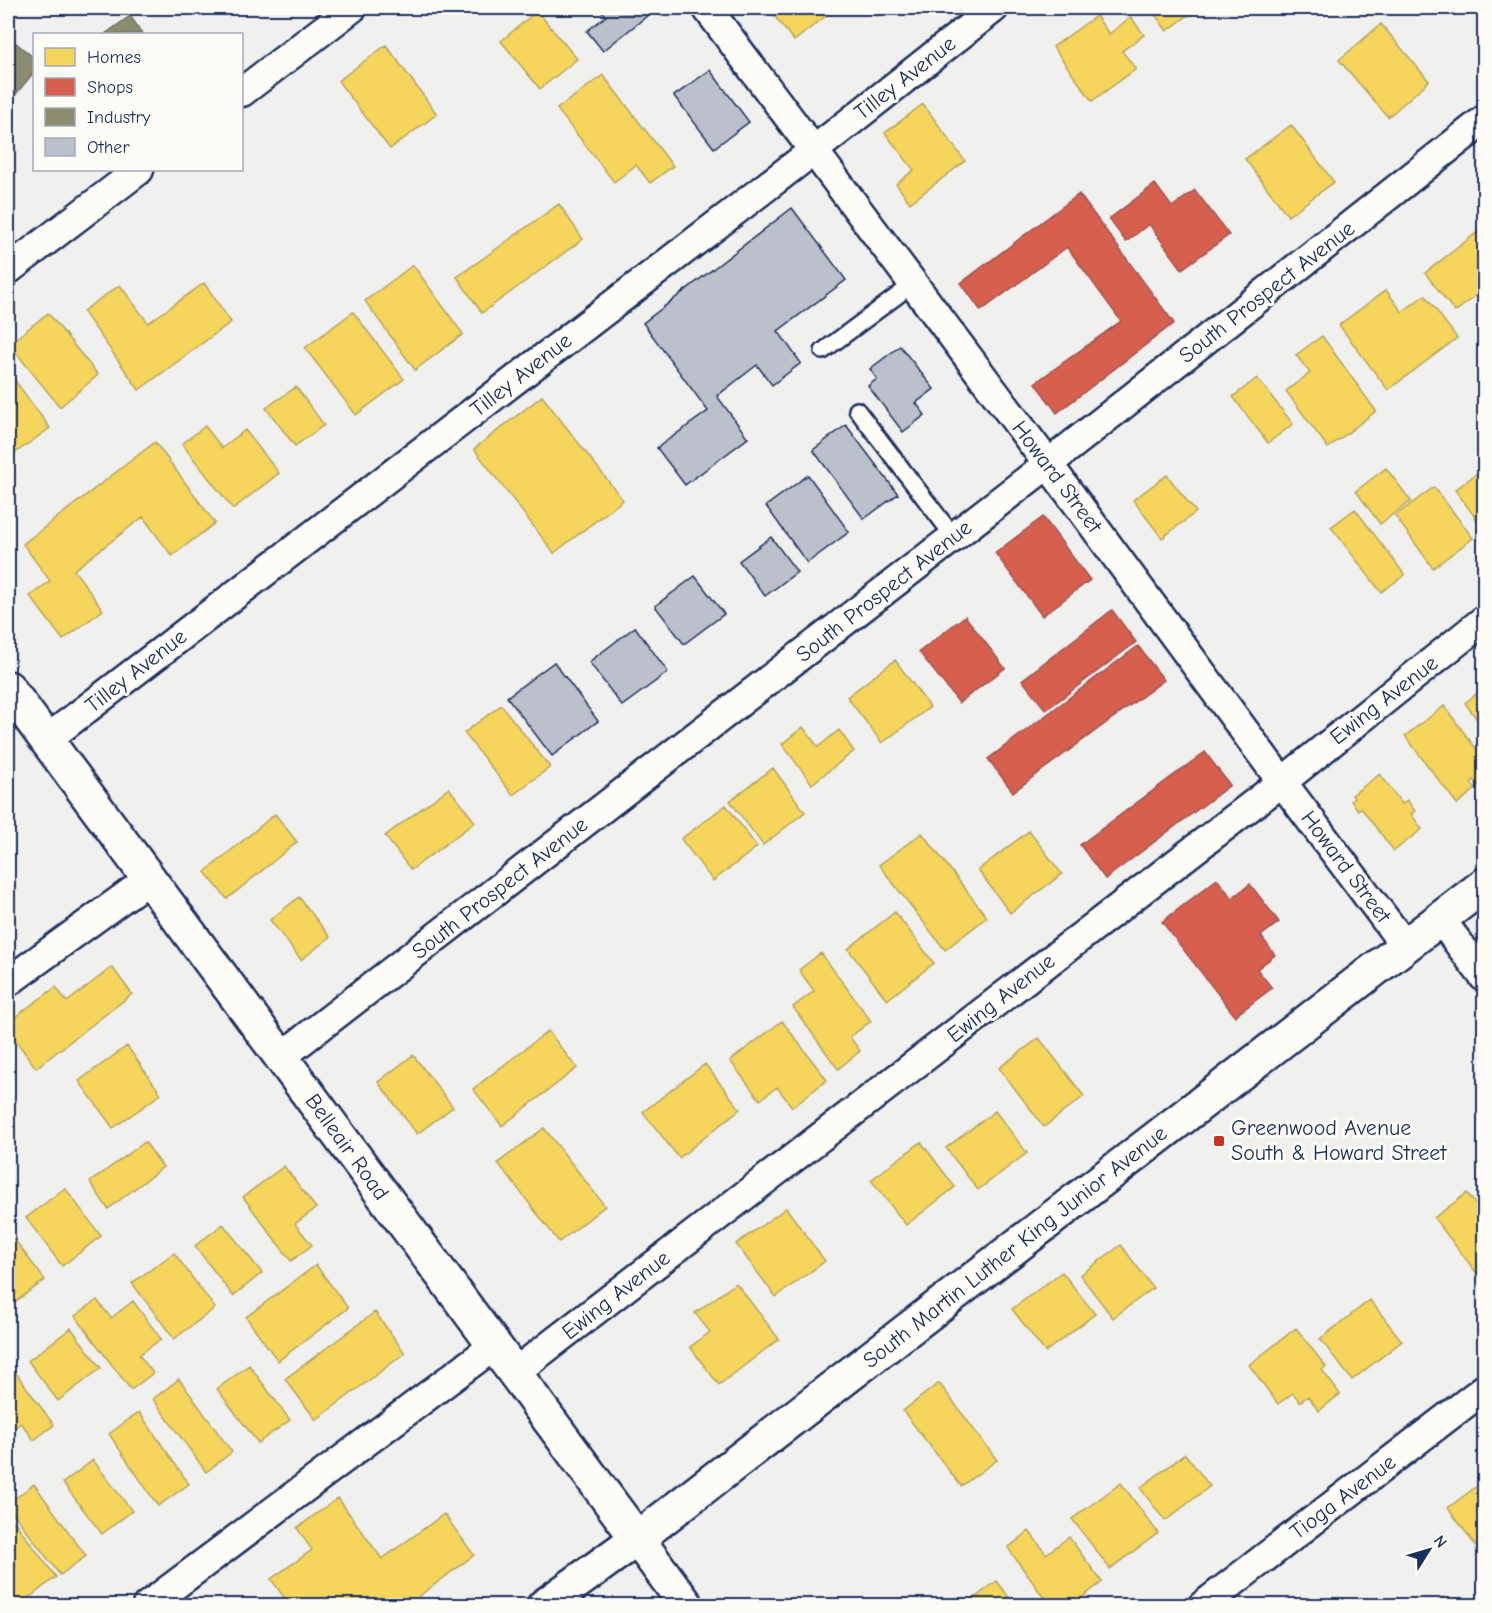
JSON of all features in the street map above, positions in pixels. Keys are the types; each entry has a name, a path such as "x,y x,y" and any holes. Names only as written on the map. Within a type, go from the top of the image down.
{"street":[{"path":"243,91 352,8"},
{"name":"Howard Street","path":"707,8 1048,464 1281,782 1407,946"},
{"name":"Tilley Avenue","path":"46,740 813,151 994,8"},
{"name":"South Prospect Avenue","path":"281,1057 1048,464 1485,120"},
{"path":"8,270 138,171"},
{"name":"Ewing Avenue","path":"514,1373 1281,782 1485,620"},
{"name":"Belleair Road","path":"8,688 687,1605"},
{"path":"8,982 149,879"},
{"name":"South Martin Luther King Junior Avenue","path":"544,1605 638,1538 1485,885"},
{"path":"1441,920 1485,977"},
{"path":"147,1605 494,1346"},
{"name":"Tioga Avenue","path":"1202,1605 1485,1389"}],"lane":[{"path":"823,351 913,284"},
{"path":"857,410 954,537"}],"building: Homes":[{"path":"768,8 836,8 794,41"},
{"path":"871,8 888,8 877,16"},
{"path":"1150,8 1198,8 1167,31"},
{"path":"537,11 577,59 540,89 501,41"},
{"path":"1096,16 1109,34 1131,17 1144,35 1122,51 1136,69 1092,101 1053,47"},
{"path":"1381,24 1429,81 1388,117 1339,60"},
{"path":"386,45 437,114 390,149 338,81"},
{"path":"603,75 673,166 650,183 636,165 614,182 557,109"},
{"path":"923,104 965,161 910,203 896,184 914,170 885,133"},
{"path":"1291,125 1334,182 1288,216 1245,159"},
{"path":"559,204 583,239 482,313 457,277"},
{"path":"1484,227 1484,289 1455,312 1425,273"},
{"path":"413,265 463,334 415,370 365,301"},
{"path":"204,283 231,322 139,390 83,311 120,285 148,323"},
{"path":"1386,290 1402,312 1425,295 1457,338 1388,390 1339,325"},
{"path":"353,312 404,379 356,415 305,348"},
{"path":"48,313 98,375 60,407 9,344"},
{"path":"1322,336 1376,411 1328,448 1286,391 1310,373 1296,355"},
{"path":"8,371 50,428 11,456 8,451"},
{"path":"1257,378 1293,424 1268,443 1233,397"},
{"path":"296,387 324,425 295,446 266,408"},
{"path":"542,396 623,500 554,553 474,449"},
{"path":"205,426 222,448 245,430 279,473 233,509 182,444"},
{"path":"155,442 215,523 172,556 143,517 74,570 103,610 63,640 30,596 50,581 23,544"},
{"path":"1386,468 1411,501 1380,524 1356,491"},
{"path":"1484,468 1484,529 1455,490"},
{"path":"1167,475 1196,512 1162,538 1133,500"},
{"path":"1434,487 1473,538 1433,568 1395,516"},
{"path":"1355,509 1405,575 1381,592 1331,527"},
{"path":"895,660 930,707 882,743 847,697"},
{"path":"1484,688 1484,729 1465,703"},
{"path":"501,705 550,767 513,795 464,733"},
{"path":"1444,706 1484,759 1484,782 1479,786 1474,780 1471,783 1476,789 1457,804 1405,736"},
{"path":"803,727 818,747 839,730 854,751 812,784 782,744"},
{"path":"773,768 805,812 763,845 730,801"},
{"path":"1380,774 1402,804 1407,800 1415,811 1411,814 1422,829 1394,851 1361,808 1358,810 1351,801 1354,798 1352,795"},
{"path":"449,788 475,822 411,870 385,836"},
{"path":"726,805 757,847 713,881 681,839"},
{"path":"275,814 297,842 227,899 205,872"},
{"path":"1029,831 1062,874 1010,913 978,870"},
{"path":"922,833 987,917 945,950 879,865"},
{"path":"299,897 330,937 301,960 270,920"},
{"path":"895,912 934,963 887,1000 848,949"},
{"path":"821,953 871,1021 850,1037 860,1051 838,1069 793,1007 814,991 799,970"},
{"path":"112,967 132,994 36,1068 8,1030 8,1022 56,987 67,1002"},
{"path":"782,1021 827,1080 792,1107 777,1087 760,1100 730,1061"},
{"path":"548,1031 577,1068 502,1126 473,1089"},
{"path":"1039,1038 1084,1096 1044,1127 999,1068"},
{"path":"127,1046 161,1094 113,1128 79,1081"},
{"path":"413,1055 453,1107 417,1134 378,1082"},
{"path":"705,1064 740,1109 679,1158 643,1112"},
{"path":"995,1111 1027,1153 978,1190 946,1148"},
{"path":"544,1128 605,1206 559,1242 498,1163"},
{"path":"145,1142 163,1167 108,1209 90,1182"},
{"path":"921,1142 955,1187 906,1225 871,1180"},
{"path":"284,1166 316,1208 295,1224 312,1245 291,1261 243,1197"},
{"path":"65,1188 101,1236 62,1266 26,1218"},
{"path":"1467,1193 1484,1216 1484,1278 1482,1280 1434,1218"},
{"path":"786,1208 825,1261 776,1297 736,1244"},
{"path":"223,1224 262,1273 233,1296 195,1246"},
{"path":"14,1239 45,1280 8,1307 8,1243"},
{"path":"1121,1245 1153,1288 1113,1318 1080,1275"},
{"path":"174,1253 215,1308 174,1339 132,1283"},
{"path":"316,1265 348,1308 278,1361 246,1317"},
{"path":"1062,1272 1095,1314 1045,1352 1012,1309"},
{"path":"736,1283 779,1339 719,1385 690,1347 710,1332 695,1313"},
{"path":"97,1300 111,1318 133,1301 161,1339 139,1355 153,1373 131,1390 75,1316"},
{"path":"1370,1300 1402,1341 1352,1380 1320,1339"},
{"path":"375,1312 405,1353 316,1420 285,1379"},
{"path":"71,1328 101,1368 58,1401 28,1361"},
{"path":"1296,1328 1326,1367 1322,1370 1340,1394 1319,1411 1308,1396 1300,1402 1293,1393 1278,1404 1249,1365"},
{"path":"249,1365 290,1420 258,1443 217,1389"},
{"path":"16,1373 54,1425 34,1440 21,1423 8,1433 8,1379"},
{"path":"179,1379 232,1452 206,1472 153,1399"},
{"path":"939,1383 997,1460 961,1486 903,1411"},
{"path":"139,1412 189,1484 158,1506 109,1434"},
{"path":"1185,1454 1210,1486 1165,1521 1140,1488"},
{"path":"93,1460 132,1511 102,1534 63,1483"},
{"path":"1121,1483 1158,1533 1110,1569 1072,1519"},
{"path":"1481,1483 1484,1487 1484,1557 1448,1508"},
{"path":"34,1484 86,1556 60,1575 8,1506"},
{"path":"338,1498 382,1559 444,1514 474,1555 406,1606 290,1606 271,1579 312,1550 297,1528"},
{"path":"14,1521 56,1577 18,1606 11,1606 8,1600 8,1526"},
{"path":"1029,1531 1046,1554 1069,1537 1102,1582 1071,1606 1050,1606 1008,1548"},
{"path":"997,1581 1015,1606 964,1606"},
{"path":"1443,1597 1450,1606 1432,1606"}],"building: Shops":[{"path":"1155,184 1172,207 1195,190 1229,235 1182,269 1149,224 1126,242 1109,219"},
{"path":"1079,194 1174,323 1057,413 1035,383 1121,321 1067,247 981,311 961,283"},
{"path":"1043,517 1090,580 1042,616 995,553"},
{"path":"1112,610 1136,642 1046,710 1022,680"},
{"path":"965,616 1005,668 959,703 919,652"},
{"path":"1138,646 1164,680 1013,792 988,759"},
{"path":"1205,752 1230,785 1105,879 1080,845"},
{"path":"1217,879 1232,898 1250,884 1279,922 1261,936 1275,955 1257,969 1272,988 1235,1016 1162,922"}],"building: Industry":[{"path":"130,16 142,33 106,33"},
{"path":"8,36 33,57 33,73 8,104"}],"building: Other":[{"path":"599,8 657,8 603,51 587,31 606,16"},
{"path":"710,70 749,122 714,148 674,96"},
{"path":"792,208 846,280 778,331 801,363 772,385 757,365 717,396 748,438 685,485 657,448 708,411 643,323"},
{"path":"900,346 934,389 916,403 925,415 903,432 868,386 877,379 870,369"},
{"path":"846,425 898,494 864,519 813,450"},
{"path":"808,475 849,532 807,563 766,506"},
{"path":"771,537 797,572 765,596 739,561"},
{"path":"695,576 724,614 684,644 655,606"},
{"path":"635,627 668,672 622,706 589,662"},
{"path":"554,662 598,721 552,756 507,697"}],"place":[{"name":"Greenwood Avenue South & Howard Street","path":"1219,1141"}]}
